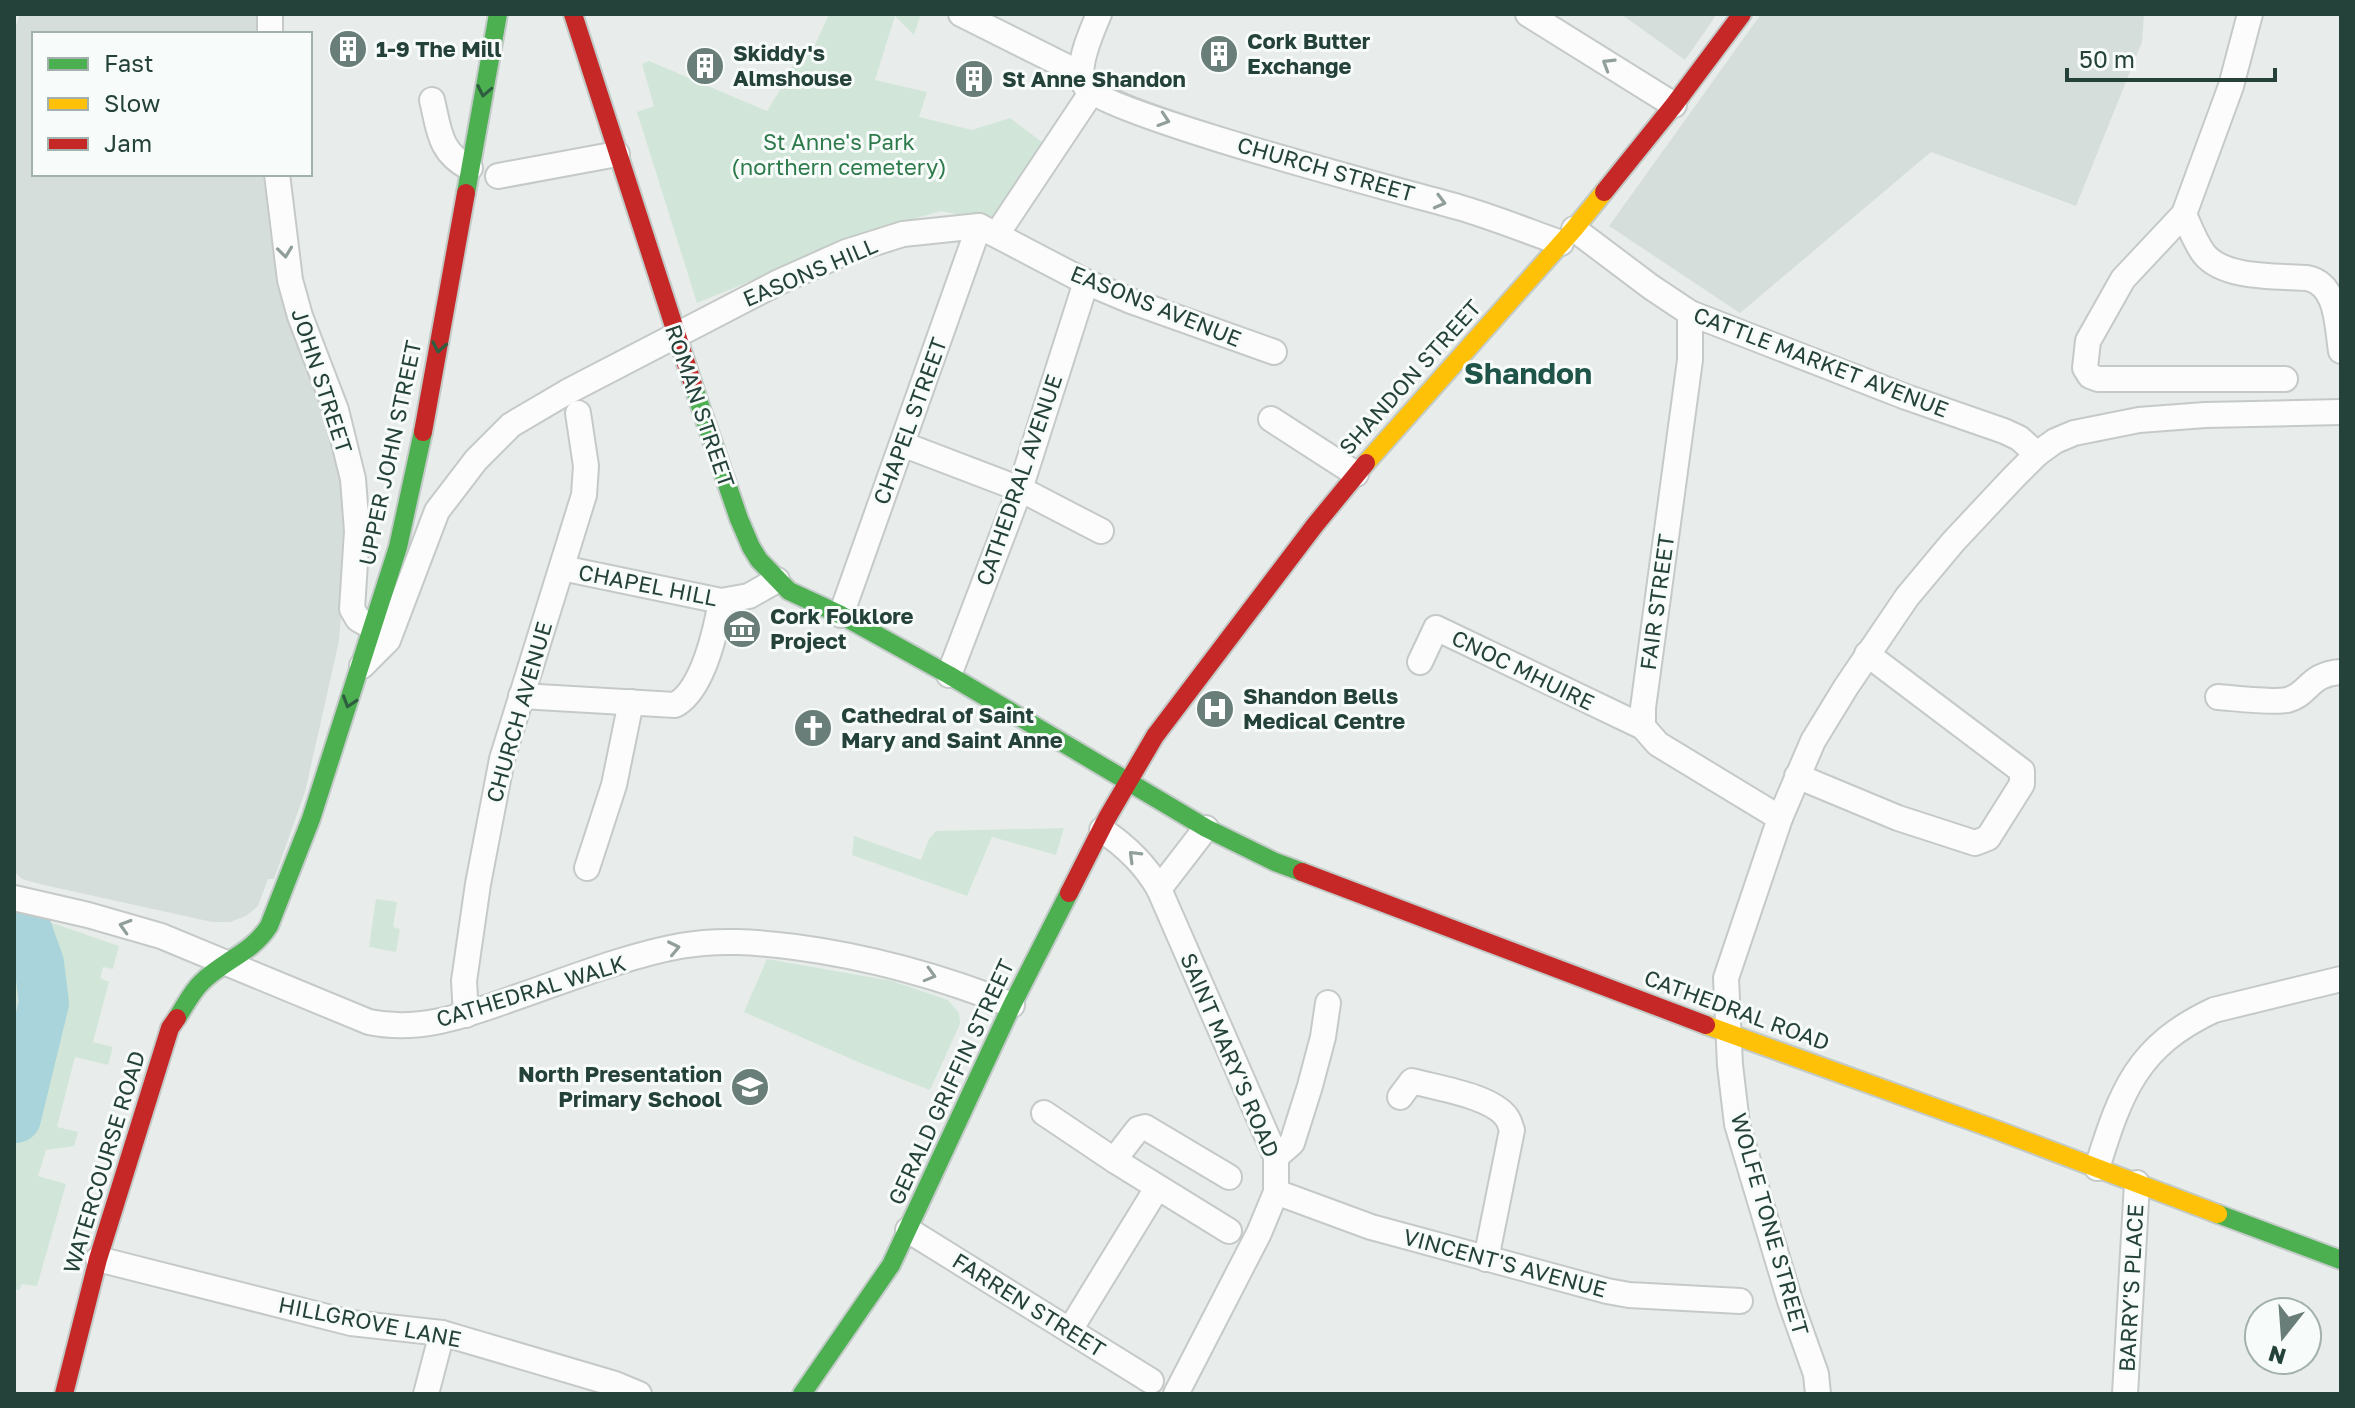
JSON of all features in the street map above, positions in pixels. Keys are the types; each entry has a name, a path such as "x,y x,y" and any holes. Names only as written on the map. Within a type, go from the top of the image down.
{"street":[{"name":"UPPER JOHN STREET","path":"225,963 260,940 269,926 311,819 361,668 408,506 498,14"},
{"name":"ROMAN STREET","path":"573,14 676,336 751,547 766,569 789,591 841,615 949,675"},
{"name":"CHURCH STREET","path":"961,14 1086,83 1119,105 1277,158 1568,236"},
{"name":"CHAPEL STREET","path":"841,615 902,444 988,230 1086,83 1087,46 1099,14"},
{"path":"1528,14 1674,105"},
{"name":"SHANDON STREET","path":"1128,781 1172,711 1315,525 1356,474 1568,236 1674,105 1742,14"},
{"path":"2250,14 2231,86 2184,214 2123,279 2088,341 2085,368 2090,376 2098,379 2285,379"},
{"path":"432,100 443,145 461,164 470,168"},
{"path":"498,176 617,154"},
{"name":"JOHN STREET","path":"277,176 290,280 300,316 336,410 353,479 357,531 352,609 358,619 372,627"},
{"path":"2184,214 2196,243 2206,257 2217,265 2244,273 2316,280 2328,291 2341,351"},
{"name":"EASONS AVENUE","path":"988,230 1086,282 1274,352"},
{"name":"EASONS HILL","path":"361,668 388,640 437,511 456,484 511,425 779,282 846,252 903,234 988,230"},
{"name":"CATTLE MARKET AVENUE","path":"1568,236 1690,313 1906,397 2004,431 2019,438 2037,454"},
{"name":"CATHEDRAL AVENUE","path":"949,675 1020,489 1086,282"},
{"name":"FAIR STREET","path":"1643,727 1645,692 1690,360 1690,313"},
{"name":"WOLFE TONE STREET","path":"1818,1394 1816,1374 1790,1301 1737,1124 1727,1032 1726,978 1780,818 1813,741 1907,597 1953,542 2037,454 2055,441 2074,433 2139,420 2341,412"},
{"name":"CHURCH AVENUE","path":"466,1015 464,981 502,759 586,481 578,413"},
{"path":"1271,419 1356,474"},
{"path":"902,444 1020,489 1101,531"},
{"name":"CHAPEL HILL","path":"562,568 721,601 749,596 777,580"},
{"path":"521,696 675,705 687,697 698,680 721,601"},
{"name":"CNOC MHUIRE","path":"1420,662 1436,628 1643,727"},
{"path":"1797,776 1898,818 1975,843 1988,838 2022,784 2022,771 1867,654"},
{"path":"2218,697 2286,700 2297,695 2312,680 2326,673 2341,672"},
{"name":"CATHEDRAL ROAD","path":"949,675 1206,828 1288,868 2341,1260"},
{"path":"587,868 614,785 631,702"},
{"path":"1643,727 1658,744 1780,818"},
{"name":"GERALD GRIFFIN STREET","path":"802,1394 891,1265 1012,1005 1128,781"},
{"path":"1159,889 1206,828"},
{"name":"SAINT MARY'S ROAD","path":"1102,830 1137,858 1159,889 1276,1157 1276,1192 1259,1233 1176,1394"},
{"name":"CATHEDRAL WALK","path":"14,898 161,936 385,1026 447,1021 659,951 738,941 825,951 885,963 957,983 1012,1005"},
{"name":"WATERCOURSE ROAD","path":"64,1394 98,1259 170,1028 200,983 225,963"},
{"path":"2097,1168 2122,1096 2135,1073 2164,1039 2214,1010 2341,979"},
{"path":"1276,1157 1292,1143 1323,1037 1328,1003"},
{"path":"1406,1089 1485,1102 1508,1119 1512,1130 1486,1259"},
{"path":"1044,1113 1157,1188 1229,1231"},
{"path":"1114,1160 1138,1129 1145,1127 1229,1177"},
{"name":"BARRY'S PLACE","path":"2125,1394 2137,1183"},
{"path":"1070,1330 1157,1188"},
{"name":"VINCENT'S AVENUE","path":"1276,1192 1371,1227 1612,1293 1740,1301"},
{"name":"FARREN STREET","path":"908,1230 1151,1381"},
{"name":"HILLGROVE LANE","path":"98,1259 351,1323 442,1333 615,1384 639,1394"},
{"path":"426,1394 442,1333"}],"shaded area":[{"path":"20,14 266,14 265,32 32,32 32,176 268,176 274,255 340,471 348,526 339,641 305,792 274,879 268,879 258,906 246,916 230,922 212,922 44,885 22,879 14,871 14,31"},
{"path":"1621,14 1717,14 1685,60"},
{"path":"1761,14 2144,14 2142,42 2076,206 1931,152 1740,313 1609,226"}],"green space":[{"name":"St Anne's Park (northern cemetery)","path":"829,14 921,14 914,35 895,16 875,80 927,92 919,117 972,130 1010,118 1042,142 991,221 941,211 878,229 697,303 637,112 654,106 642,64 649,61 767,111 800,50 811,54"},
{"path":"1064,828 1056,855 992,837 967,896 852,855 854,836 921,860 929,839 936,831"},
{"path":"376,899 397,902 393,927 400,929 396,952 369,947"},
{"path":"14,919 44,920 119,946 113,969 103,967 100,978 109,982 93,1042 113,1047 108,1065 75,1057 57,1127 78,1132 74,1146 46,1150 38,1176 66,1184 37,1286 22,1284 19,1290 14,1289"},
{"path":"767,959 892,981 948,1000 959,1013 960,1024 930,1090 744,1012"}],"waterway":[{"path":"16,1118 44,1003 39,963 26,927"}],"traffic: fast":[{"path":"466,193 498,14"},
{"path":"694,388 751,547 759,560 789,591 841,615 949,675 1206,828 1302,872"},
{"path":"177,1018 202,982 246,950 269,926 311,819 398,547 423,432"},
{"path":"802,1394 891,1265 1012,1005 1069,893"},
{"path":"2218,1214 2341,1260"}],"traffic: slow":[{"path":"1366,463 1604,192"},
{"path":"1706,1025 2218,1214"}],"traffic: jam":[{"path":"573,14 694,388"},
{"path":"1604,192 1742,14"},
{"path":"423,432 466,193"},
{"path":"1069,893 1107,818 1155,736 1315,525 1366,463"},
{"path":"1302,872 1706,1025"},
{"path":"64,1394 98,1259 170,1028 177,1018"}],"place":[{"name":"1-9 The Mill","path":"348,49"},
{"name":"Cork Butter Exchange","path":"1219,54"},
{"name":"Skiddy's Almshouse","path":"705,66"},
{"name":"St Anne Shandon","path":"974,79"},
{"name":"Cork Folklore Project","path":"742,629"},
{"name":"Shandon Bells Medical Centre","path":"1215,709"},
{"name":"Cathedral of Saint Mary and Saint Anne","path":"813,728"},
{"name":"North Presentation Primary School","path":"750,1087"}],"district":[{"name":"Shandon","path":"1528,374"}]}
